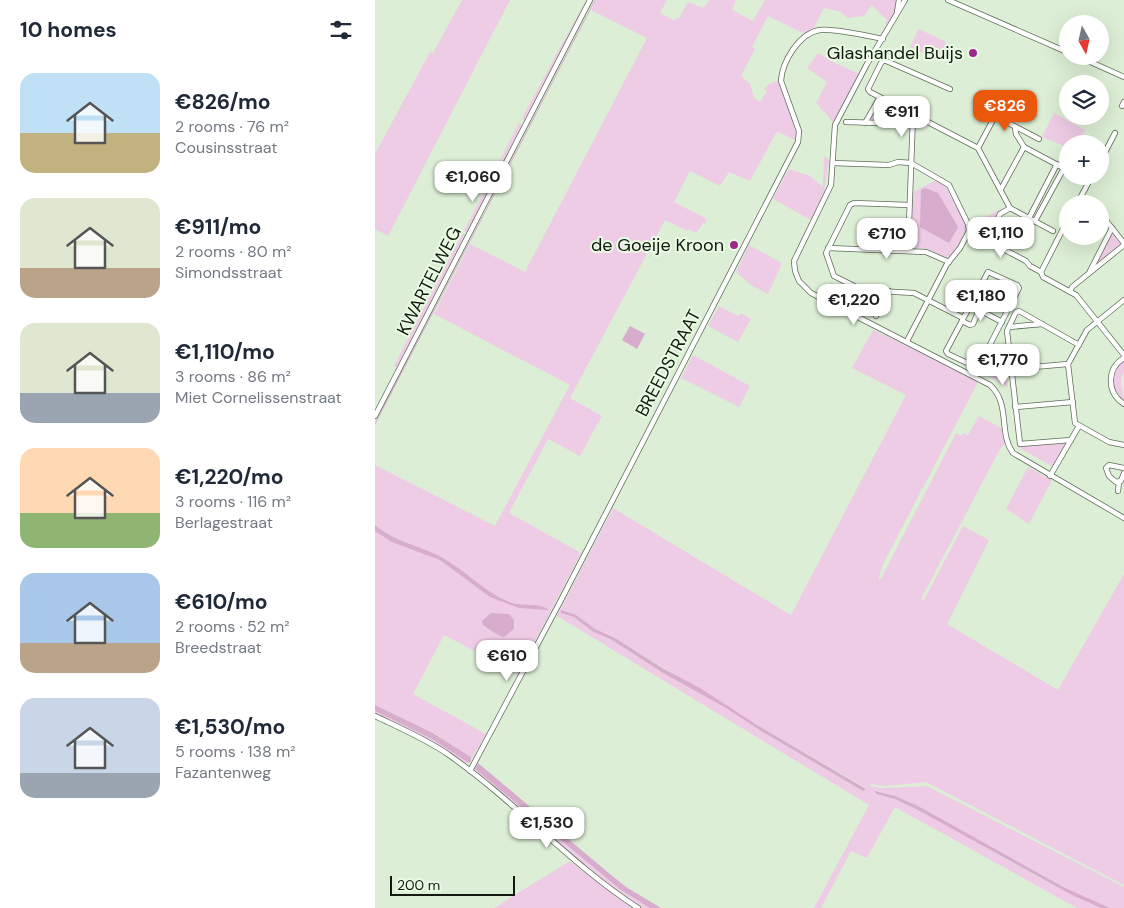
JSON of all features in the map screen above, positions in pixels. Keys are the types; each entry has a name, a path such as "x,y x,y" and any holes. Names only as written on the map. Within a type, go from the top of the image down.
{"street":[{"name":"KWARTELWEG","path":"375,416 590,0"},
{"path":"897,12 899,0"},
{"path":"905,0 835,126 831,185 795,257 797,277 801,285 811,293 907,341 995,389 1002,403 1007,440 1011,450 1020,459 1124,518"},
{"path":"949,0 1059,48"},
{"name":"BREEDSTRAAT","path":"470,771 560,602 798,142 799,131 781,80 781,74 791,53 805,37 820,30 883,39"},
{"path":"950,89 884,60 868,87 869,91 879,97 978,148 1010,208 1053,231"},
{"path":"1097,65 1124,77"},
{"path":"865,123 879,97"},
{"path":"987,112 1039,139"},
{"path":"908,251 913,115"},
{"path":"978,148 995,116"},
{"path":"846,122 913,124"},
{"path":"1015,127 1016,134 1024,146 1057,164 1029,218"},
{"path":"1109,145 1115,133"},
{"path":"1001,189 1024,146"},
{"path":"833,163 889,165 898,162 911,162 949,185 969,224 969,231 960,248 949,262 907,341"},
{"path":"1035,222 1059,181"},
{"path":"909,205 854,203 850,205 826,253 834,276 862,290 914,293 970,325 973,324 979,310"},
{"path":"987,240 1000,214 1010,208"},
{"path":"1069,292 1072,286 1124,244 1109,224"},
{"path":"1089,272 1112,228"},
{"path":"969,231 1026,261 1030,266 1041,272 1043,278 1076,295 1124,357 1113,368 1110,383 1117,398 1124,404"},
{"path":"1041,272 1059,237"},
{"path":"829,248 930,252 949,262"},
{"path":"987,272 992,272 1019,287 977,368 946,353 970,306 987,272"},
{"path":"876,316 889,292"},
{"path":"1124,300 1087,330 1068,364 1075,423 1109,442 1124,445"},
{"path":"970,306 1002,322"},
{"path":"1071,440 1020,444 1007,331 1017,311 1079,345"},
{"path":"1009,327 1043,324"},
{"path":"1011,369 1068,364"},
{"path":"1015,408 1073,402"},
{"path":"1051,476 1079,426"},
{"path":"1119,482 1111,478 1106,466 1124,468"},
{"path":"1118,491 1119,482 1124,473"},
{"path":"375,716 428,742 470,771 603,884 638,908"}],"shaded area":[{"path":"462,0 510,0 388,236 375,229 375,154 430,52 433,53"},
{"path":"596,0 667,0 660,13 673,20 679,18 688,2 703,8 710,0 736,0 732,10 753,21 765,0 896,0 897,3 893,17 887,24 885,23 887,20 872,5 864,16 847,18 841,12 824,8 811,33 807,35 768,16 752,47 755,49 741,76 750,84 754,98 760,102 767,91 764,89 769,84 779,80 797,135 797,141 779,132 776,133 750,181 729,172 720,186 690,171 674,202 707,219 705,224 703,223 696,233 689,229 687,231 665,220 570,398 602,416 580,456 548,439 509,513 581,553 518,674 444,635 413,694 486,734 472,758 432,732 375,705 375,465 495,526 570,385 434,314 470,244 525,272 647,38 591,10"},
{"path":"579,13 582,14 526,122 522,119 523,116"},
{"path":"919,29 946,42 938,60 910,47"},
{"path":"818,53 860,74 834,123 816,103 827,82 807,68"},
{"path":"882,100 909,114 911,121 902,122 902,119 877,118 877,121 872,121 870,118"},
{"path":"1054,113 1059,116 1059,125 1076,125 1085,130 1082,135 1059,135 1059,144 1042,137"},
{"path":"519,123 524,126 468,233 464,231"},
{"path":"824,156 829,160 824,193 811,220 773,198 789,169 810,176 823,187"},
{"path":"937,180 945,186 967,226 958,246 948,258 926,249 910,247 913,192"},
{"path":"925,188 938,193 958,227 949,243 920,227 921,190"},
{"path":"1003,208 987,236 982,236 984,233 974,228 972,224"},
{"path":"1111,233 1114,233 1120,241 1120,245 1097,264 1105,245 1109,245"},
{"path":"462,234 467,236 398,368 394,366"},
{"path":"749,245 782,263 768,294 751,285 736,272"},
{"path":"871,292 884,293 872,318 861,312"},
{"path":"719,306 738,316 741,313 751,319 738,342 708,326"},
{"path":"630,326 645,334 637,349 622,340"},
{"path":"873,330 927,355 978,382 883,564 878,580 881,579 956,433 962,436 963,433 968,435 979,416 1003,429 1005,444 1000,449 921,599 924,600 963,526 989,540 947,624 1058,690 1124,574 1124,885 926,782 885,786 870,784 870,786 881,788 927,786 1124,887 1124,908 1110,908 1077,895 946,824 918,806 879,791 875,794 895,799 916,809 1040,878 1101,908 1077,908 895,807 867,858 851,851 821,908 814,908 869,805 557,616 613,508 791,615 906,395 852,368","holes":["561,613 576,615 595,630 615,638 757,725 866,788 863,791 761,731 726,708 663,673 612,640 592,631 574,617"]},
{"path":"1004,340 1004,344 1008,387 987,375"},
{"path":"693,355 750,386 739,407 681,378"},
{"path":"1124,361 1124,373 1121,382 1124,400 1116,391 1113,380 1116,370"},
{"path":"1067,443 1053,467 1018,447 1023,446"},
{"path":"1028,467 1052,480 1029,524 1006,509"},
{"path":"375,525 399,539 441,557 482,586 509,602 540,606 549,610 519,608 490,597 440,560 392,542 375,531"},
{"path":"561,610 576,615 595,629 615,638 664,669 700,688 757,725 866,789 863,791 761,731 726,708 663,673 612,640 592,631 574,617 561,613"},
{"path":"491,613 509,614 514,620 514,629 504,637 483,625 482,621"},
{"path":"375,705 431,732 471,757 471,761 469,763 432,739 375,711"},
{"path":"375,711 432,739 469,763 463,763 375,714"},
{"path":"478,763 626,887 661,908 650,908 621,890 475,769"},
{"path":"475,769 621,890 650,908 641,908 599,879 475,773"},
{"path":"875,791 895,796 918,806 1065,888 1110,908 1101,908 1072,895 916,809 895,799 876,794"},
{"path":"570,861 631,908 494,908"}],"waterway":[{"path":"375,424 595,0"}],"place":[{"name":"Glashandel Buijs","path":"973,53"},
{"name":"de Goeije Kroon","path":"734,245"}]}
